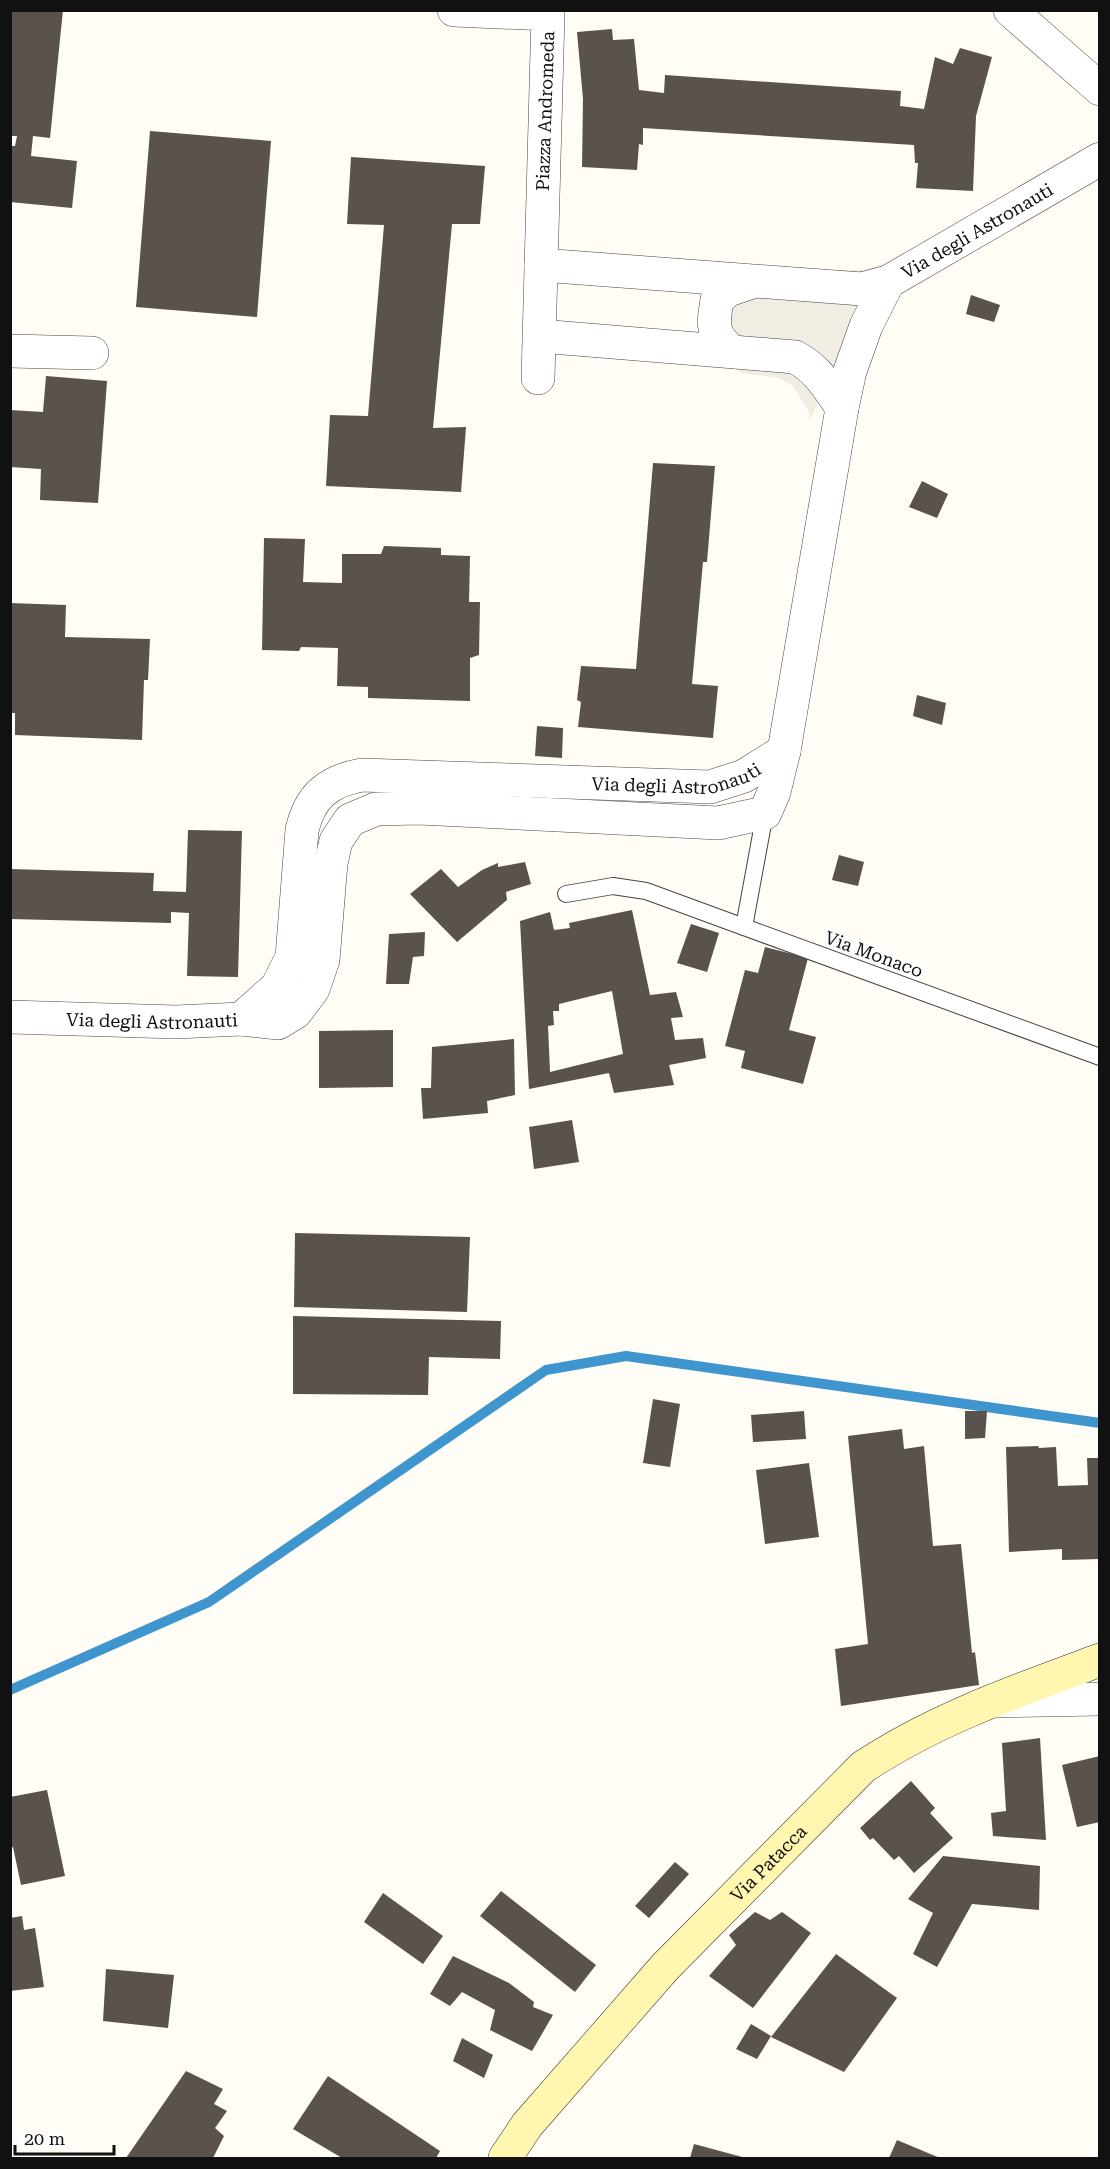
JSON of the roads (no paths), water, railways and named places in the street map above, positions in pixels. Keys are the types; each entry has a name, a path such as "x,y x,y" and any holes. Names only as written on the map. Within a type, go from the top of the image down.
{"main road":[{"name":"Via Patacca","path":"505,2158 526,2125 664,1967 863,1767 886,1752 990,1701 1100,1659"}],"street":[{"name":"Piazza Andromeda","path":"454,10 548,14 538,378"},
{"path":"1010,10 1100,89"},
{"name":"Via degli Astronauti","path":"10,1017 176,1022 241,1019 277,987 292,957 302,830 306,815 313,802 335,782 348,777 362,775 710,787 744,776 784,751 850,371 866,326 888,282 1100,159"},
{"path":"541,265 862,289 888,282"},
{"path":"731,351 720,340 713,327 717,300 728,290 752,282"},
{"path":"540,336 795,357 819,374 842,408"},
{"path":"10,351 92,353"},
{"path":"241,1019 278,1023 296,1012 313,989 323,960 331,863 336,841 350,820 376,809 419,808 718,823 765,813 774,792 784,751"},
{"path":"990,1701 1100,1699"}],"lane":[{"path":"744,927 765,813"},
{"name":"Via Monaco","path":"566,894 613,886 646,891 1100,1057"}],"waterway":[{"path":"10,1690 209,1602 546,1370 626,1356 1100,1423"}]}
